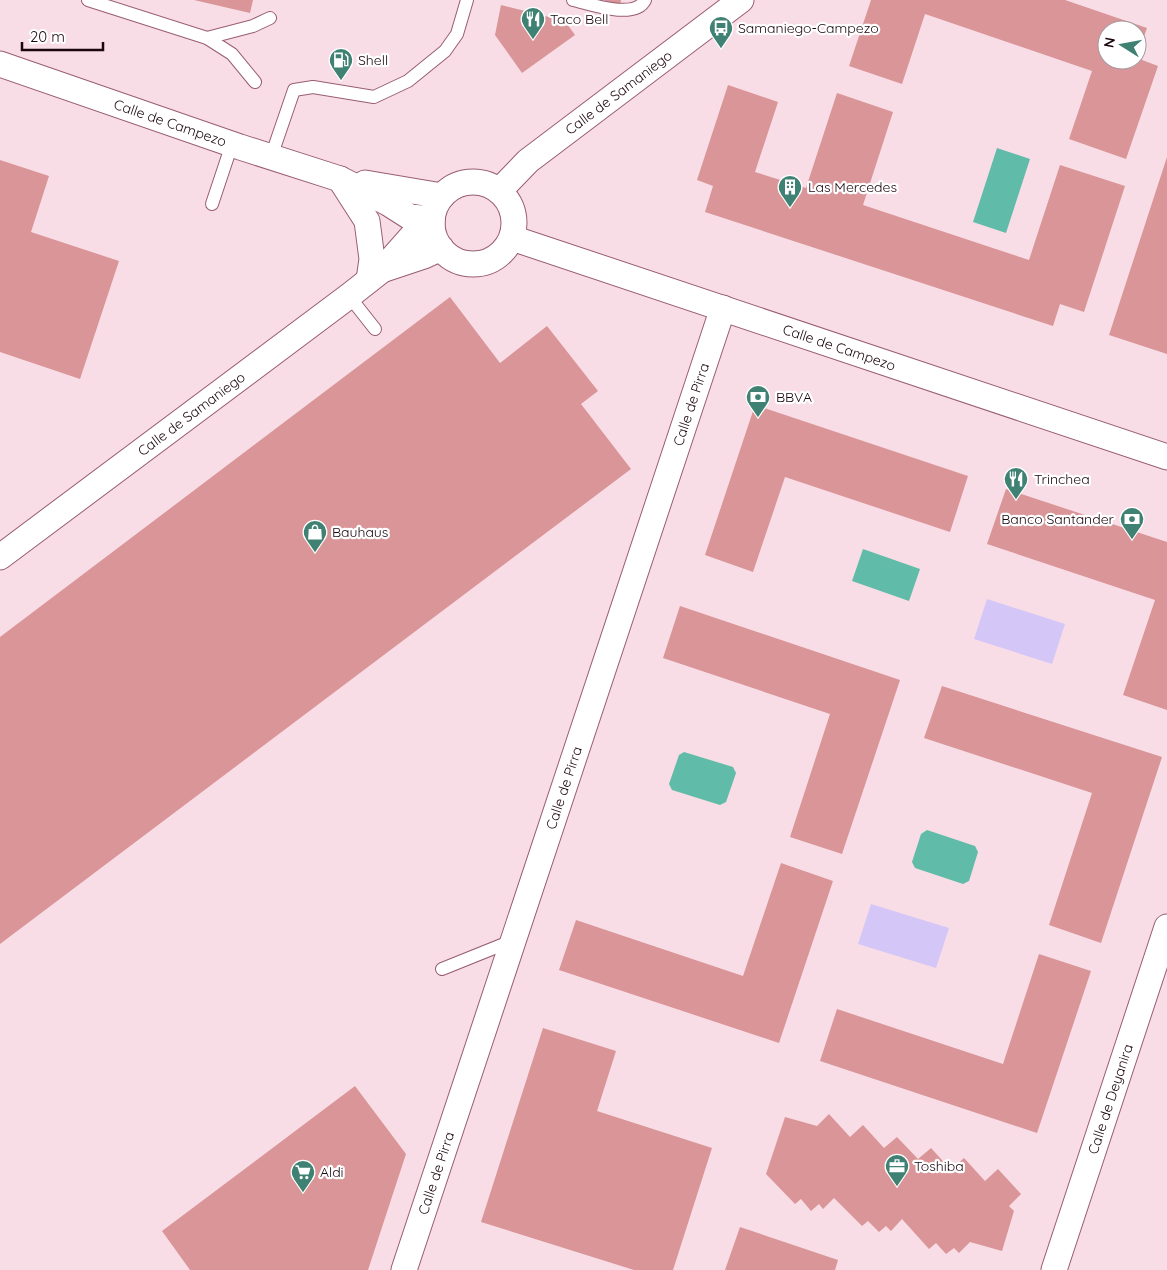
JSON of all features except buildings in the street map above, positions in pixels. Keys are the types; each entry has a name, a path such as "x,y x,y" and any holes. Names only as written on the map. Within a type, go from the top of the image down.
{"street":[{"name":"Calle de Samaniego","path":"500,190 528,162 742,0"},
{"name":"Calle de Campezo","path":"0,64 340,179 442,196"},
{"name":"Calle de Campezo","path":"340,179 388,203 410,217 432,221"},
{"path":"340,179 367,221 375,275"},
{"path":"467,182 482,182 500,190 509,201 514,215 512,238 504,250 495,259 485,263 469,264 450,258 440,248 434,235 432,221 435,207 442,196 450,188 467,182"},
{"name":"Calle de Samaniego","path":"0,557 349,296 375,275 413,235 432,221"},
{"name":"Calle de Campezo","path":"512,238 1167,457"},
{"name":"Calle de Samaniego","path":"375,275 440,248"},
{"name":"Calle de Pirra","path":"404,1270 723,308"},
{"name":"Calle de Deyanira","path":"1054,1270 1167,927"}],"lane":[{"path":"88,0 207,38 232,54 255,82"},
{"path":"272,157 294,90 313,87 374,97 408,81 445,51 458,34 467,0"},
{"path":"573,0 620,10 632,10 643,4 645,0"},
{"path":"207,38 253,26 270,18"},
{"path":"212,204 232,144"},
{"path":"349,296 376,329"},
{"path":"442,969 515,939"}],"shaded area":[{"path":"997,148 1030,159 1006,233 973,222"},
{"path":"863,549 920,569 909,601 852,581"},
{"path":"987,599 1065,624 1052,664 974,639"},
{"path":"684,752 733,767 736,773 726,802 720,805 672,790 669,784 679,755"},
{"path":"927,830 975,846 978,852 969,881 963,884 915,868 912,862 921,834"},
{"path":"871,904 949,928 936,968 858,944"}],"place":[{"name":"Taco Bell","path":"533,40"},
{"name":"Samaniego-Campezo","path":"721,49"},
{"name":"Shell","path":"341,81"},
{"name":"Las Mercedes","path":"790,208"},
{"name":"BBVA","path":"758,418"},
{"name":"Trinchea","path":"1016,500"},
{"name":"Banco Santander","path":"1132,540"},
{"name":"Bauhaus","path":"315,553"},
{"name":"Toshiba","path":"897,1187"},
{"name":"Aldi","path":"303,1193"}]}
